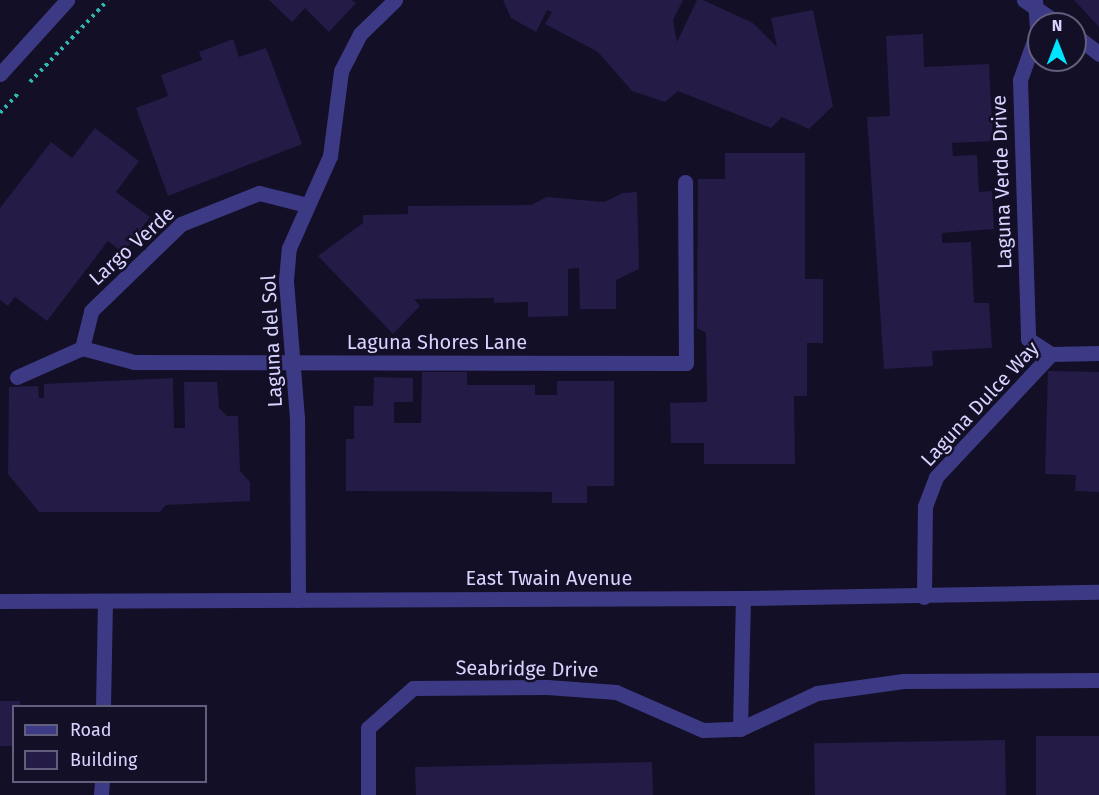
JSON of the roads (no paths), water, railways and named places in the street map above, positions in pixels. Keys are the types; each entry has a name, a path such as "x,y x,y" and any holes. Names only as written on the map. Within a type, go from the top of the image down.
{"street":[{"path":"0,74 67,0"},
{"name":"Laguna del Sol","path":"298,600 293,363 286,280 290,248 306,205 330,156 341,71 360,34 395,0"},
{"path":"1031,2 1044,12"},
{"name":"Laguna Verde Drive","path":"1031,2 1037,32 1020,80 1028,339 1051,354"},
{"path":"1087,44 1099,54"},
{"name":"Laguna Shores Lane","path":"82,348 134,362 686,363 685,182"},
{"name":"Largo Verde","path":"82,348 91,311 181,224 259,193 306,205"},
{"path":"17,377 82,348"},
{"name":"Laguna Dulce Way","path":"924,597 925,506 936,477 1051,354 1099,353"},
{"name":"East Twain Avenue","path":"0,601 924,597 1099,592"},
{"path":"740,729 743,598"},
{"path":"103,705 105,601"},
{"name":"Seabridge Drive","path":"368,795 368,728 413,688 547,687 616,692 703,730 740,729 817,693 903,681 1099,680"}]}
